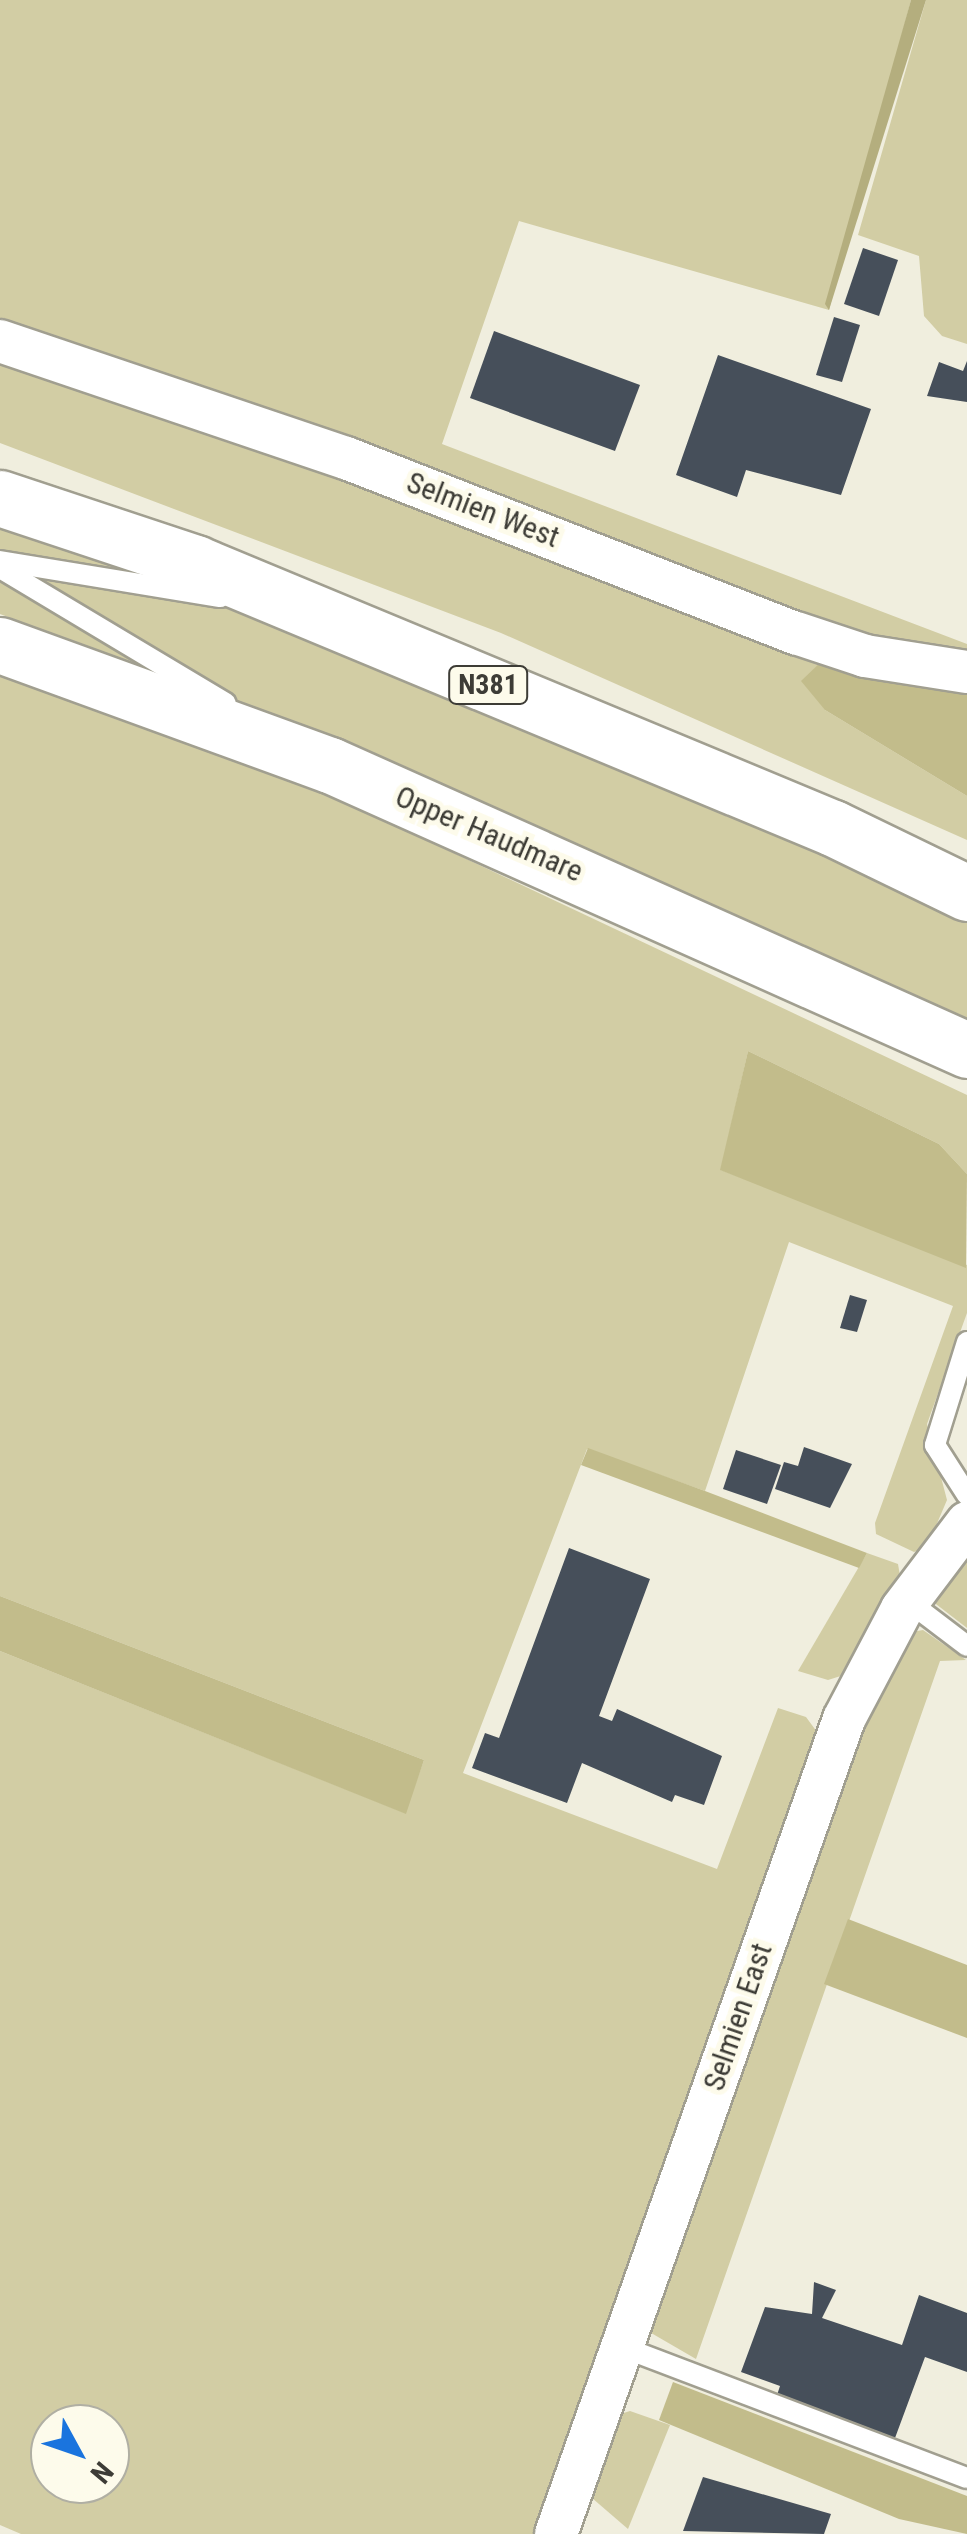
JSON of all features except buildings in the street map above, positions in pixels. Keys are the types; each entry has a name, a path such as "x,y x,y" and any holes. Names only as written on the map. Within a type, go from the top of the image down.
{"highway":[{"name":"N381","path":"0,498 308,611 967,893"},
{"name":"Opper Haudmare","path":"0,645 330,765 967,1050"}],"street":[{"name":"Selmien West","path":"0,340 346,458 796,633 865,656 967,672"},
{"name":"Selmien East","path":"556,2534 816,1788 908,1601 967,1523"}],"lane":[{"path":"0,564 308,611"},
{"path":"0,564 330,765"},
{"path":"967,1342 935,1444 967,1495"},
{"path":"908,1601 967,1646"},
{"path":"622,2347 967,2478"}],"shaded area":[{"path":"0,0 911,0 829,310 519,221 442,444 967,644 967,652 918,653 807,621 0,327"},
{"path":"911,0 926,0 829,310 825,304"},
{"path":"926,0 967,0 967,344 942,336 924,316 919,256 858,235"},
{"path":"0,353 823,660 825,710 967,796 967,840 501,633 0,443"},
{"path":"0,519 741,810 967,917 967,1023 372,754 0,614"},
{"path":"823,660 967,685 967,796 825,710 801,681"},
{"path":"0,668 284,773 967,1095 967,1174 939,1144 748,1051 721,1170 967,1265 967,1313 927,1424 947,1500 927,1547 914,1552 876,1534 875,1523 953,1306 789,1242 705,1491 587,1449 463,1773 717,1869 778,1708 806,1717 820,1736 543,2534 21,2534 0,2525 0,1651 405,1813 424,1760 0,1596"},
{"path":"748,1051 939,1144 967,1174 966,1268 720,1170"},
{"path":"588,1448 867,1553 859,1568 581,1465"},
{"path":"867,1553 898,1564 901,1582 847,1674 828,1680 798,1671"},
{"path":"967,1556 967,1628 932,1601"},
{"path":"0,1596 424,1760 406,1814 0,1651"},
{"path":"923,1630 966,1660 940,1661 696,2359 646,2330 869,1708 912,1632"},
{"path":"848,1919 967,1965 967,2038 824,1984"},
{"path":"673,2382 967,2496 967,2534 899,2519 659,2420"},
{"path":"630,2411 670,2425 628,2529 585,2492 614,2416"}]}
